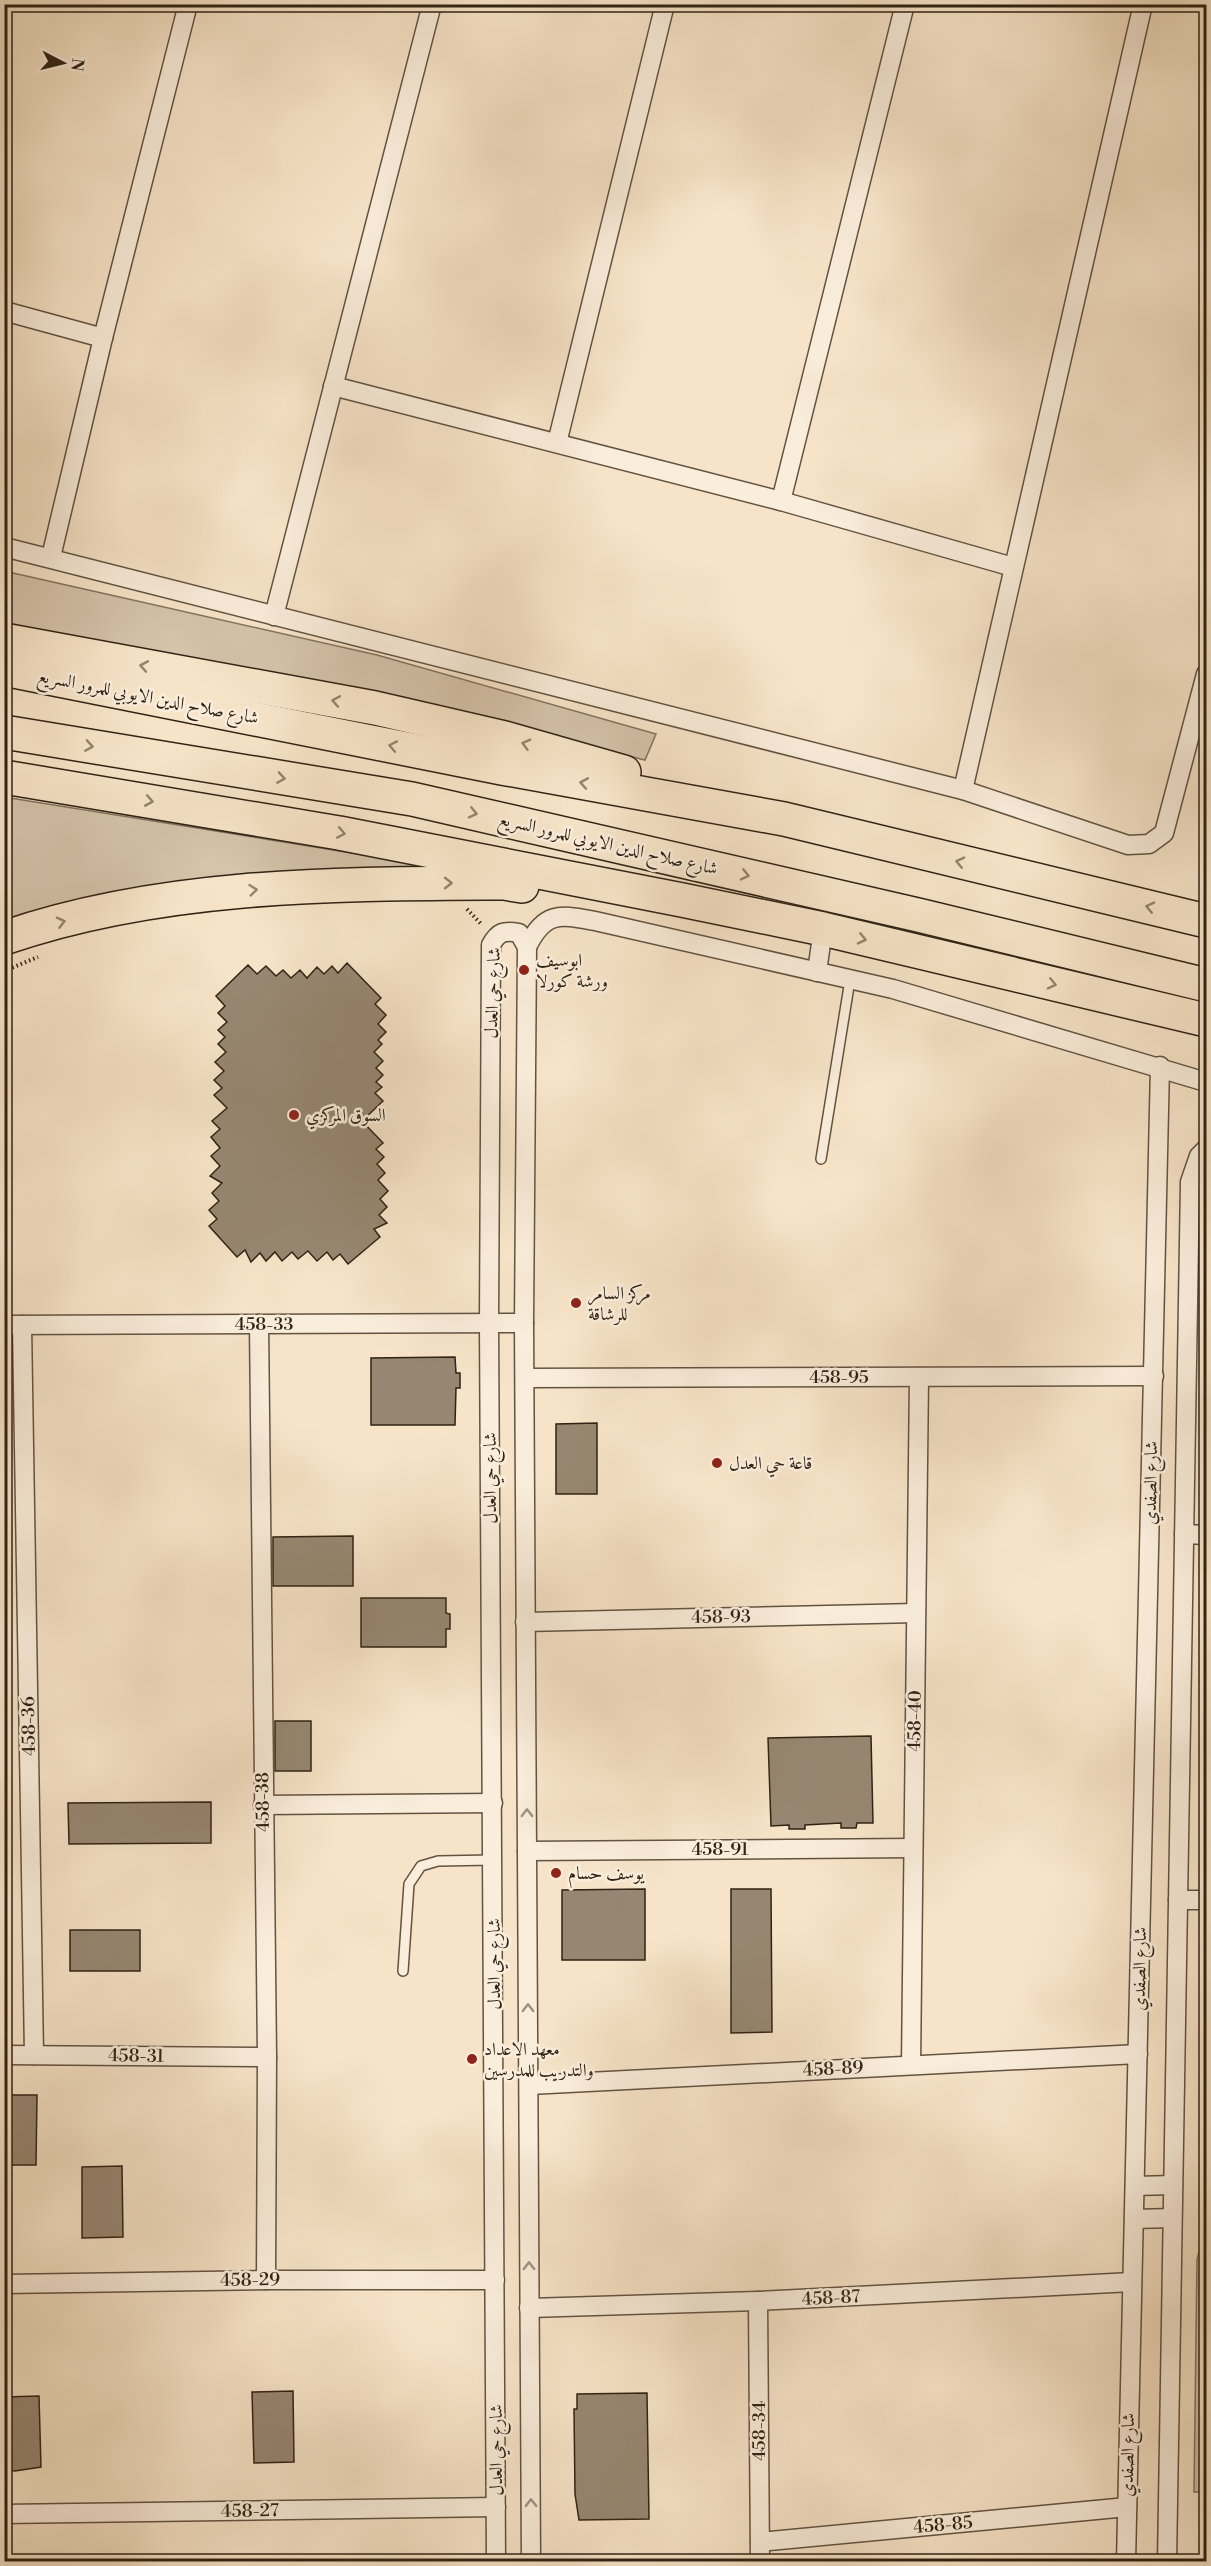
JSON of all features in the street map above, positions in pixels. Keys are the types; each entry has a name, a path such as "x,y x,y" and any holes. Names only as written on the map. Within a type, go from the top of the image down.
{"highway":[{"path":"4,640 439,722 588,761 784,819"},
{"name":"شارع صلاح الدين الايوبي للمرور السريع","path":"4,669 502,768 784,819 1206,921"},
{"name":"شارع صلاح الدين الايوبي للمرور السريع","path":"18,734 412,799 907,912 1206,985"},
{"path":"17,779 339,833 682,900 823,929 1206,1020"},
{"path":"4,938 97,914 159,902 321,885 504,883 596,895 682,900"}],"street":[{"path":"51,557 103,338 188,4"},
{"path":"274,616 432,4"},
{"path":"557,443 665,4"},
{"path":"781,501 905,4"},
{"path":"963,790 1143,4"},
{"path":"4,312 103,338"},
{"path":"333,386 781,501 1013,567"},
{"path":"4,547 51,557 274,616 963,790 1128,845 1149,844 1164,833 1206,674"},
{"path":"527,947 533,934 541,926 561,915 892,989 1160,1066 1206,1082"},
{"path":"817,972 823,929"},
{"name":"شارع حي العدل","path":"496,2562 489,1323 491,945 496,935 507,930 519,933 527,947 524,1323 531,2562"},
{"name":"شارع الصفدي","path":"1126,2562 1160,1066"},
{"path":"1167,2562 1190,1182 1199,1156 1206,1149"},
{"name":"458-33","path":"13,1325 524,1323"},
{"name":"458-38","path":"260,1324 267,2057 266,2280"},
{"name":"458-36","path":"13,1325 34,2055"},
{"name":"458-95","path":"525,1378 1154,1376"},
{"name":"458-40","path":"911,2065 919,1377"},
{"path":"1184,1534 1206,1534"},
{"name":"458-93","path":"525,1622 916,1612"},
{"path":"263,1804 493,1803"},
{"name":"458-91","path":"527,1851 913,1848"},
{"path":"1178,1900 1206,1900"},
{"name":"458-89","path":"529,2085 1138,2054"},
{"name":"458-31","path":"4,2055 267,2057"},
{"path":"1135,2186 1173,2185"},
{"path":"1134,2219 1172,2218"},
{"name":"458-29","path":"4,2284 266,2280 495,2280"},
{"name":"458-87","path":"529,2308 758,2301 1132,2282"},
{"name":"458-34","path":"758,2301 760,2562"},
{"name":"458-27","path":"4,2514 496,2507"},
{"name":"458-85","path":"760,2542 1127,2507"}],"lane":[{"path":"820,1159 850,980"},
{"path":"403,1971 409,1884 421,1866 438,1861 493,1860"}],"path":[{"path":"4,971 42,956"}],"shaded area":[{"path":"4,571 377,655 656,734 645,760 359,690 5,623"},
{"path":"4,797 451,869 5,922"},
{"path":"1206,1916 1206,2160 1200,2142"},
{"path":"1206,2227 1206,2492 1194,2492 1197,2259"}],"building":[{"name":"السوق المركزي","path":"347,963 381,998 375,1004 386,1015 378,1024 386,1032 378,1040 382,1044 374,1052 383,1061 376,1068 383,1075 376,1082 382,1087 375,1093 383,1101 362,1121 383,1143 376,1149 384,1157 377,1164 385,1173 378,1180 388,1191 380,1199 387,1207 379,1215 387,1223 374,1229 380,1237 348,1264 340,1254 333,1260 327,1252 317,1261 308,1251 298,1259 292,1252 282,1261 275,1252 266,1261 260,1253 251,1262 245,1250 237,1257 209,1226 217,1219 209,1210 219,1201 212,1193 222,1183 210,1176 220,1166 211,1156 220,1148 211,1137 220,1129 212,1121 227,1108 214,1095 222,1088 214,1080 224,1071 215,1062 226,1052 218,1044 225,1037 218,1030 227,1022 218,1013 225,1006 216,996 248,965 257,974 266,966 276,976 283,970 291,978 300,970 307,978 317,967 324,974 332,966 338,973"},
{"path":"455,1357 456,1373 460,1373 460,1388 456,1388 455,1425 371,1425 371,1358"},
{"path":"597,1423 597,1494 556,1494 556,1424"},
{"path":"353,1536 353,1586 273,1586 273,1537"},
{"path":"361,1598 446,1598 446,1613 450,1614 450,1629 446,1629 446,1647 361,1647"},
{"path":"275,1721 311,1721 311,1771 275,1771"},
{"path":"871,1736 873,1823 857,1823 856,1828 841,1828 841,1823 805,1825 805,1829 789,1829 789,1825 771,1826 768,1738"},
{"path":"211,1802 211,1843 69,1844 68,1803"},
{"path":"645,1889 645,1960 562,1960 562,1890"},
{"path":"731,1889 771,1889 772,2032 731,2033"},
{"path":"70,1930 140,1930 140,1971 70,1971"},
{"path":"4,2095 37,2095 36,2165 4,2165"},
{"path":"122,2166 123,2237 82,2238 82,2167"},
{"path":"293,2391 294,2462 254,2463 252,2392"},
{"path":"647,2393 649,2519 579,2520 575,2494 574,2409 577,2409 577,2394"},
{"path":"39,2396 41,2467 15,2471 4,2469 4,2397"}],"place":[{"name":"ابوسيف ورشة كورلا","path":"524,970"},
{"name":"السوق المركزي","path":"294,1115"},
{"name":"مركز السامر للرشاقة","path":"576,1303"},
{"name":"قاعة حي العدل","path":"717,1463"},
{"name":"يوسف حسام","path":"556,1873"},
{"name":"معهد الاعداد والتدريب للمدرسين","path":"472,2059"}]}
